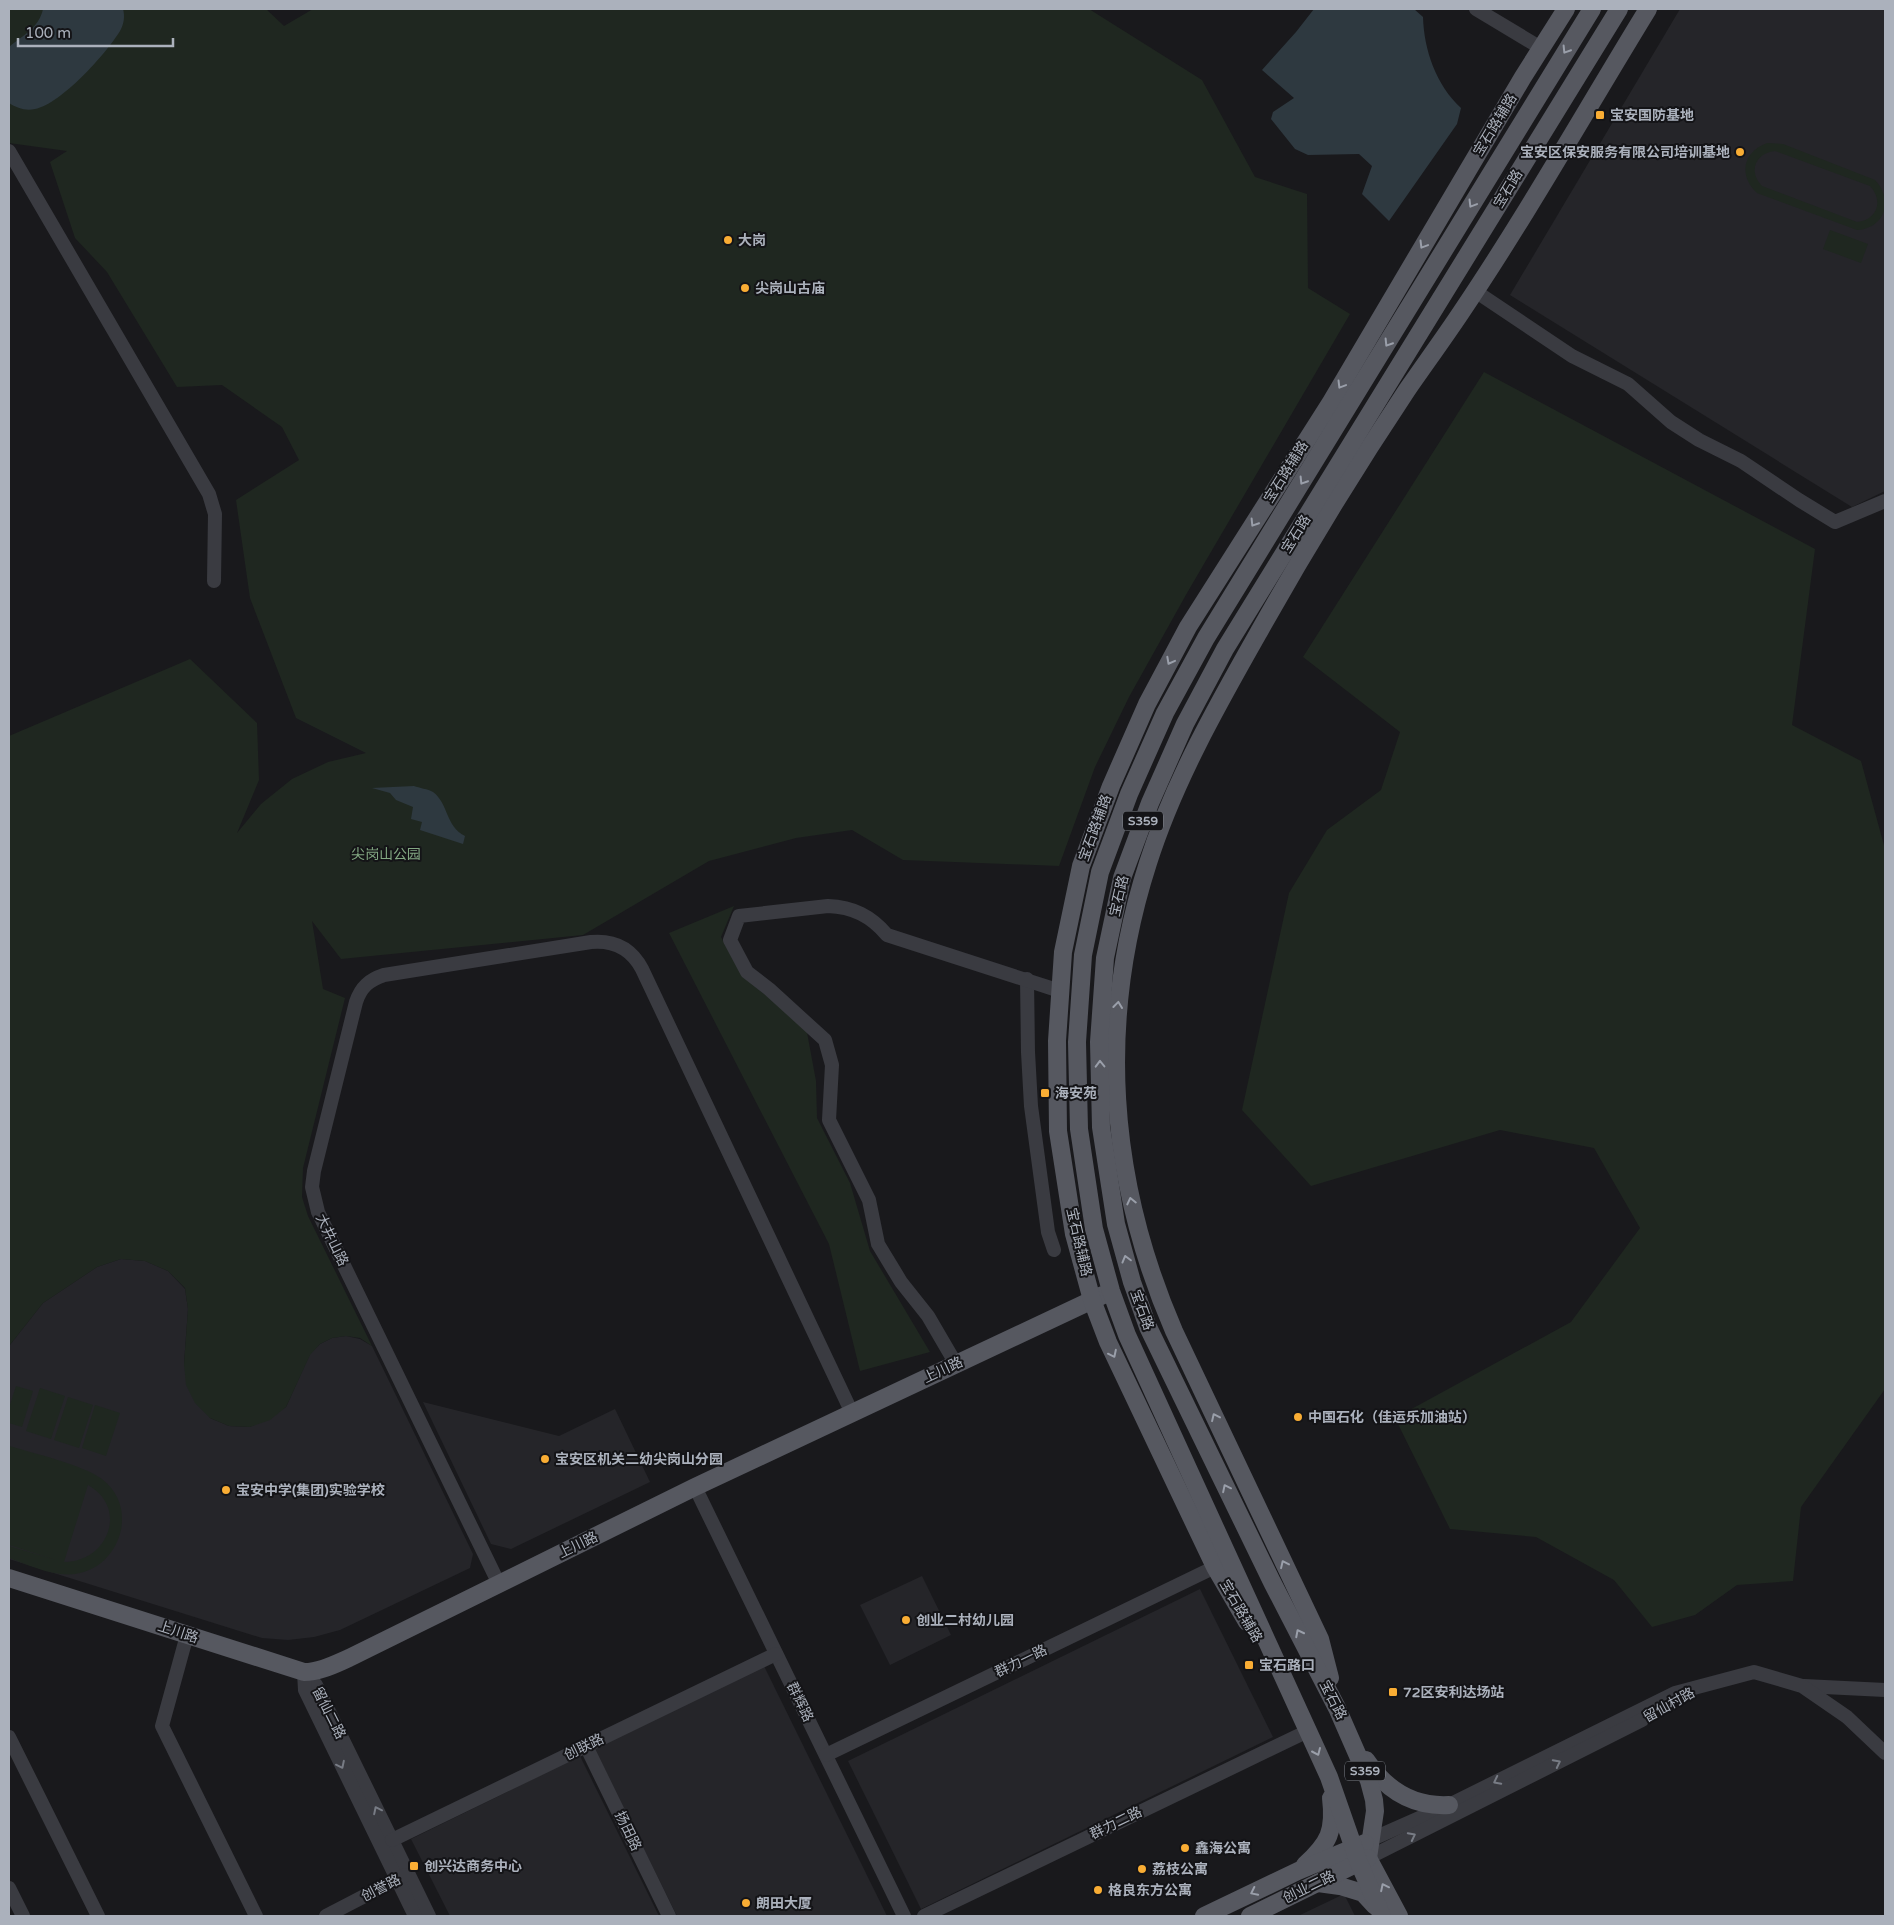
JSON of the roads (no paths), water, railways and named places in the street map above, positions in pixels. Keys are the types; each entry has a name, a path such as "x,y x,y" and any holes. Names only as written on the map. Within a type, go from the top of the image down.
{"main road":[{"name":"宝石路辅路","path":"1305,1724 1216,1567 1108,1342 1092,1300 1074,1234 1058,1131 1057,1041 1063,952 1081,866 1111,786 1147,704 1188,627 1330,402 1566,9"},
{"name":"宝石路","path":"1329,1777 1127,1335 1111,1291 1094,1229 1079,1129 1077,1042 1083,955 1100,872 1130,794 1165,713 1206,638 1592,9"},
{"name":"宝石路","path":"1361,1856 1372,1839 1374,1821 1374,1800 1369,1781 1337,1708 1272,1582 1148,1327 1132,1282 1116,1224 1101,1127 1100,1042 1105,958 1120,887 1150,803 1185,724 1225,649 1619,9"},
{"path":"1337,1708 1320,1639 1158,1294 1139,1235 1127,1183 1118,1127 1116,1016 1122,968 1132,918 1148,862 1168,808 1185,771 1243,660 1294,570 1406,391 1475,292 1648,9"},
{"path":"1484,184 1524,77"},
{"name":"上川路","path":"9,1578 304,1672 329,1667 695,1488 1132,1282"},
{"path":"1353,1742 1378,1774 1406,1798 1425,1805 1449,1805"},
{"path":"1329,1777 1361,1856 1380,1914"},
{"name":"创业二路","path":"1298,1871 1317,1854 1329,1837 1332,1809 1329,1777"},
{"path":"1361,1856 1399,1916"},
{"name":"创业二路","path":"1204,1916 1298,1871 1361,1856"},
{"name":"创业二路","path":"1250,1916 1317,1883 1361,1856"},
{"path":"1317,1883 1340,1886 1364,1893 1380,1914"}],"street":[{"path":"1476,9 1542,48"},
{"path":"9,152 209,494 215,514 214,581"},
{"path":"1475,292 1572,356 1628,384 1672,422 1699,440 1741,461 1835,522 1885,501"},
{"path":"956,1364 928,1316 901,1282 878,1244 868,1200 829,1120 832,1065 825,1040 770,989 747,972 730,940 739,916 840,906 861,913 871,919 887,935 1027,979 1060,992"},
{"name":"大井山路","path":"499,1584 318,1212 312,1187 314,1171 359,992 365,984 374,978 601,941 622,946 637,960 852,1413"},
{"path":"1027,979 1031,1106 1048,1232 1054,1250"},
{"name":"群辉路","path":"695,1488 904,1916"},
{"name":"群力一路","path":"826,1755 1216,1567"},
{"path":"187,1635 162,1726 256,1916"},
{"name":"创联路","path":"392,1840 776,1654"},
{"name":"留仙二路","path":"304,1672 316,1685 392,1840 415,1916"},
{"name":"留仙二路","path":"304,1672 305,1690 403,1877 429,1916"},
{"path":"1700,1688 1754,1672 1802,1686 1884,1691"},
{"path":"1802,1686 1848,1717 1885,1753"},
{"name":"留仙村路","path":"1372,1839 1449,1805 1675,1693 1700,1688"},
{"name":"留仙村路","path":"1361,1856 1678,1702 1700,1688"},
{"name":"群力二路","path":"924,1916 1305,1724"},
{"path":"9,1737 98,1916"},
{"name":"扬田路","path":"586,1746 669,1916"},
{"name":"创誉路","path":"326,1916 403,1877"},
{"path":"9,1888 22,1916"}],"place":[{"name":"宝安国防基地","path":"1600,115"},
{"name":"宝安区保安服务有限公司培训基地","path":"1740,152"},
{"name":"大岗","path":"728,240"},
{"name":"尖岗山古庙","path":"745,288"},
{"name":"海安苑","path":"1045,1093"},
{"name":"中国石化（佳运乐加油站）","path":"1298,1417"},
{"name":"宝安区机关二幼尖岗山分园","path":"545,1459"},
{"name":"宝安中学(集团)实验学校","path":"226,1490"},
{"name":"创业二村幼儿园","path":"906,1620"},
{"name":"宝石路口","path":"1249,1665"},
{"name":"72区安利达场站","path":"1393,1692"},
{"name":"鑫海公寓","path":"1185,1848"},
{"name":"创兴达商务中心","path":"414,1866"},
{"name":"荔枝公寓","path":"1142,1869"},
{"name":"格良东方公寓","path":"1098,1890"},
{"name":"朗田大厦","path":"746,1903"}],"park label":[{"name":"尖岗山公园","path":"386,854"}]}
